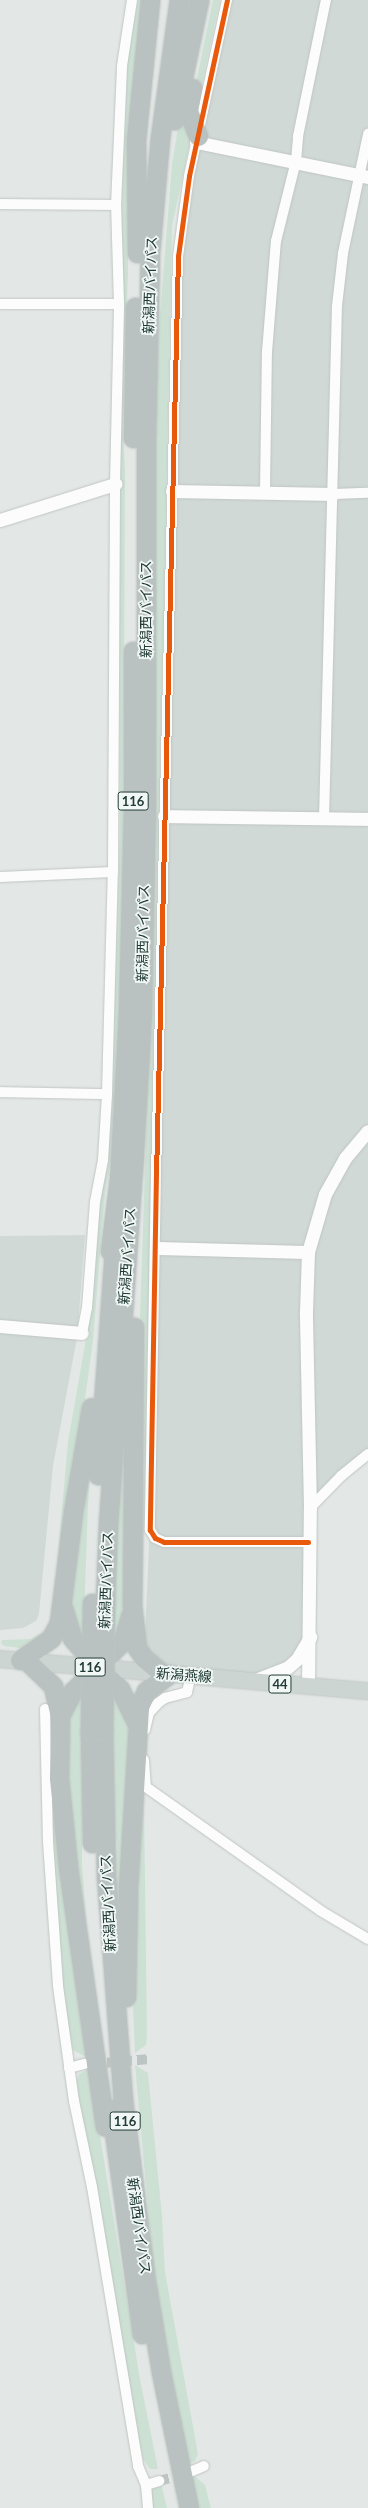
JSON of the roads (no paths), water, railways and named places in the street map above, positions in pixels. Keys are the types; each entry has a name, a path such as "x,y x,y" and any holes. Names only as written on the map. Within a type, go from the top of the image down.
{"highway":[{"path":"137,253 136,140 150,0"},
{"path":"148,334 169,148 183,68 199,0"},
{"path":"197,139 191,123 189,104 210,0"},
{"name":"新潟西バイパス","path":"127,1170 128,1012 133,807 133,449 137,253 152,93 175,1"},
{"name":"新潟西バイパス","path":"175,1 156,176 148,334 146,807 142,1013 127,1170 109,1502 98,1603 96,1731 126,2187 149,2375 176,2508"},
{"path":"126,2187 132,2108 125,1970 137,1727 143,1694 165,1674 144,1658 137,1648 132,1605 127,1170"},
{"path":"126,2187 102,2110 68,1867 52,1712 53,1686 24,1661 52,1638 59,1623 63,1606 127,1170"},
{"path":"52,1712 98,1668 123,1641 132,1605"},
{"path":"63,1606 72,1638 98,1668 125,1695 137,1727"},
{"name":"新潟西バイパス","path":"126,2187 189,2508"}],"main road":[{"name":"新潟燕線","path":"0,1659 368,1691"}],"street":[{"path":"0,1326 82,1333 87,1308 95,1202 103,1160 107,1094 113,872 115,484 119,304 116,205 122,66 132,0"},
{"path":"226,0 183,208 178,256 164,816 150,1524 152,1534 164,1542 308,1542"},
{"path":"265,491 270,290 276,241 296,160 298,136 326,0"},
{"path":"324,819 337,306 343,253 364,176 368,134"},
{"path":"197,139 364,176"},
{"path":"0,204 116,205"},
{"path":"0,304 119,304"},
{"path":"0,520 115,484"},
{"path":"172,491 265,491 333,494 368,493"},
{"path":"164,816 368,819"},
{"path":"0,877 113,872"},
{"path":"0,1092 107,1094"},
{"path":"308,1686 310,1637 308,1542 310,1508 306,1312 308,1252 325,1194 345,1158 368,1131"},
{"path":"156,1248 308,1252"},
{"path":"310,1508 340,1476 368,1454"},
{"path":"255,1680 293,1664 310,1637"},
{"path":"191,1675 188,1692 165,1698 153,1709 146,1722 144,1766 146,1787 336,1921 368,1939"},
{"path":"52,1712 51,1912 58,1986 69,2068 92,2187 138,2466 146,2485 148,2508"},
{"path":"69,2068 84,2064"},
{"path":"190,2472 204,2466"},
{"path":"146,2485 159,2481"}],"tunnel":[{"path":"92,2064 150,2059"},
{"path":"159,2481 185,2474"}]}
